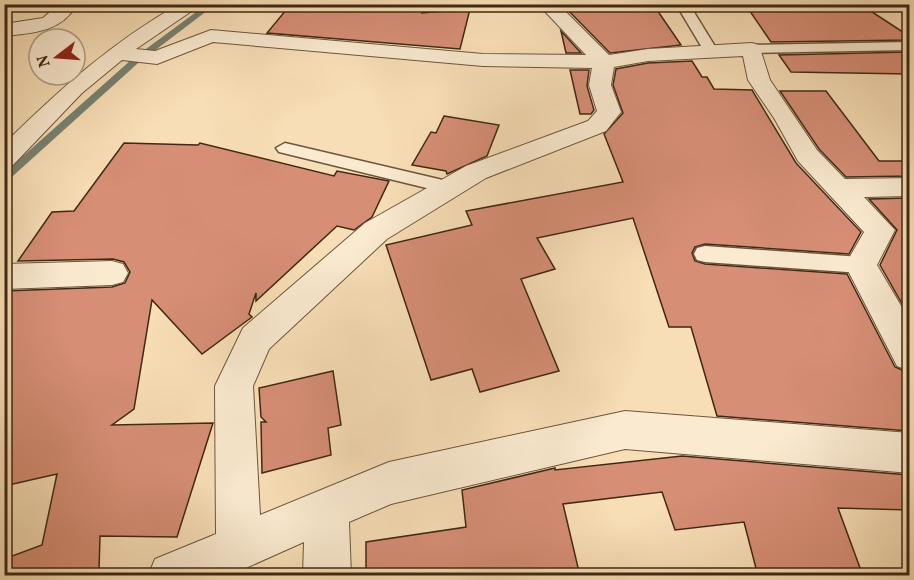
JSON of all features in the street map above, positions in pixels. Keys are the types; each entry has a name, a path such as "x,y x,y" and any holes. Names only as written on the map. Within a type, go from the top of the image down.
{"street":[{"path":"4,30 34,26 55,20 65,12 68,4"},
{"path":"134,55 142,34 193,4"},
{"path":"547,4 604,62"},
{"path":"4,159 75,88 134,55 157,58 211,36 483,60 604,62 648,55 752,49 759,80 786,118 807,155 880,230 861,265 909,355"},
{"path":"239,547 234,386 256,339 376,231 447,187 476,172 597,126 609,112 600,85 604,62"},
{"path":"838,188 909,187"},
{"path":"4,277 112,273"},
{"path":"172,576 389,483 625,430 909,453"},
{"path":"327,510 327,576"}],"lane":[{"path":"682,4 712,53"},
{"path":"752,49 909,46"},
{"path":"285,148 447,187"},
{"path":"705,254 861,265"}],"building":[{"path":"291,4 425,4 422,13 470,9 460,49 267,33"},
{"path":"562,4 653,4 681,45 610,53"},
{"path":"745,4 860,4 909,36 909,40 771,42"},
{"path":"561,31 581,53 566,53"},
{"path":"909,52 909,74 791,72 779,55"},
{"path":"692,61 702,77 707,77 714,89 752,90 796,163 861,232 849,254 705,244 695,247 692,253 695,261 705,264 847,274 895,367 909,373 909,431 717,416 691,327 669,327 633,218 537,238 555,269 521,279 559,371 480,392 472,369 431,380 386,245 472,225 466,211 623,182 604,134 623,113 613,85 616,69 648,63"},
{"path":"570,70 589,70 587,86 594,110 591,114 580,114"},
{"path":"780,91 826,91 879,161 909,161 909,176 846,177 819,149"},
{"path":"444,116 499,125 487,156 447,174 446,171 412,165 431,132 436,133"},
{"path":"124,143 198,145 200,143 334,176 337,171 389,181 372,217 354,230 337,226 256,301 256,293 249,314 252,317 202,354 152,300 134,409 112,425 213,423 177,537 100,536 99,570 85,576 4,576 4,559 42,545 57,474 4,486 4,291 112,287 125,283 130,272 124,262 113,259 18,261 52,212 74,211"},
{"path":"909,198 909,316 880,265 897,230 869,199"},
{"path":"333,371 341,425 328,428 331,455 262,473 261,422 266,422 261,417 259,388"},
{"path":"682,456 909,475 909,510 838,508 863,576 758,576 744,522 675,530 662,492 563,504 580,576 366,576 366,542 466,527 462,490 555,468 555,470"}],"waterway":[{"path":"4,180 134,62 213,4"}]}
